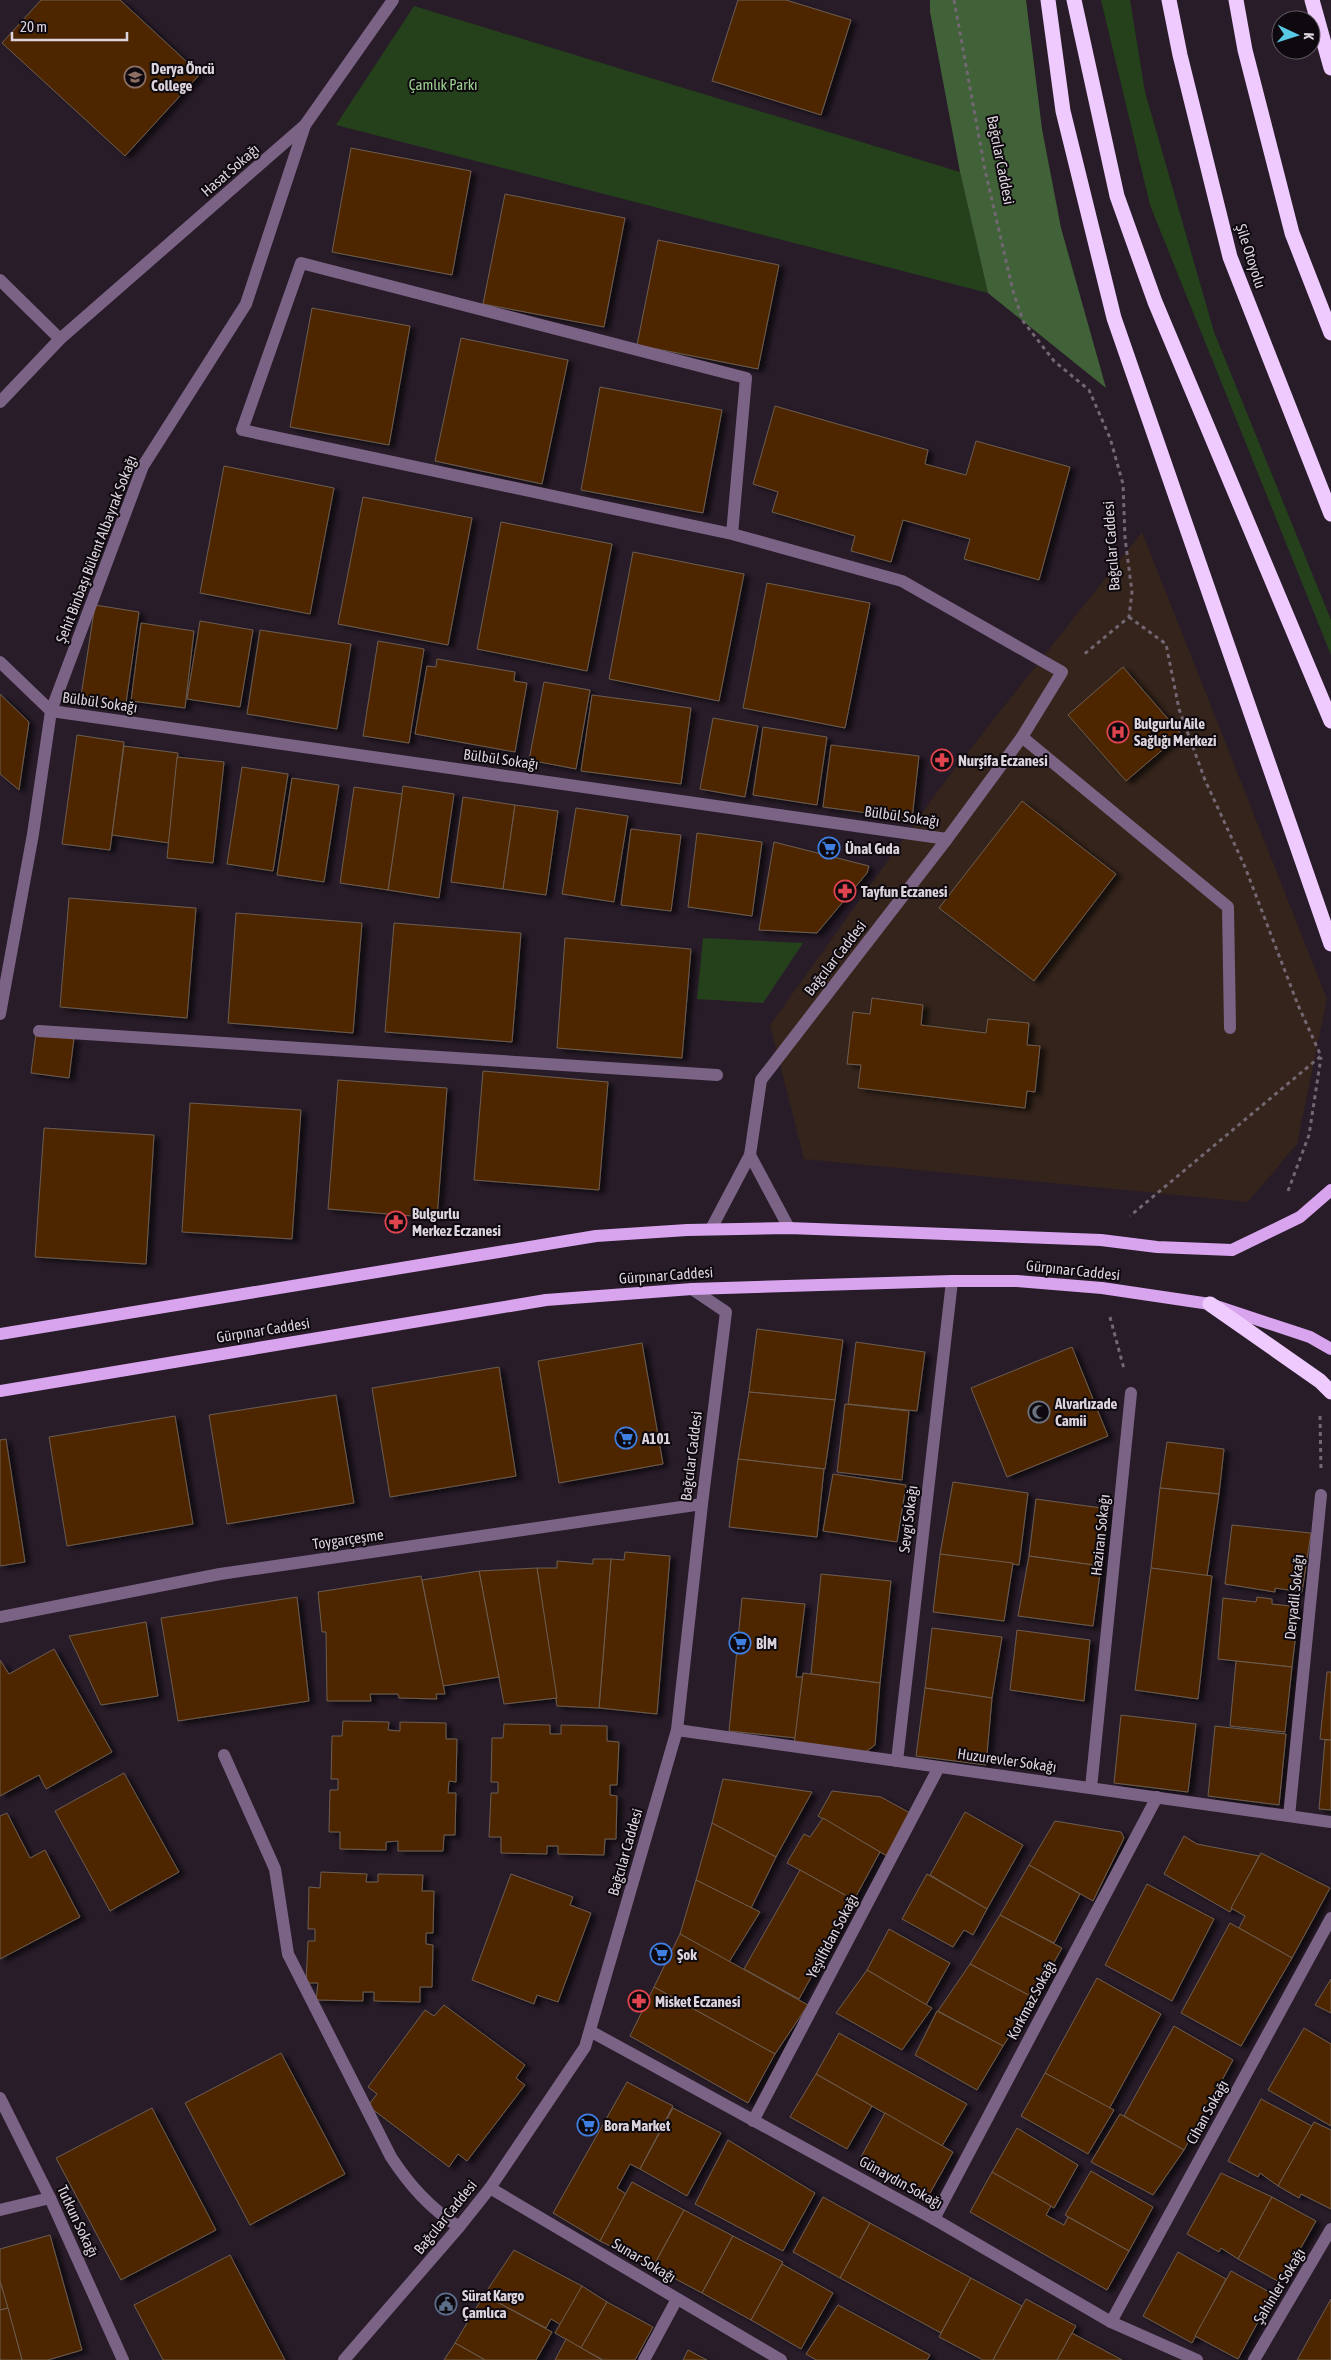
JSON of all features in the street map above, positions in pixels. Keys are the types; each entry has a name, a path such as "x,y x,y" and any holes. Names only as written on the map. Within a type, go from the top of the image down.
{"highway":[{"path":"1048,0 1063,111 1114,318 1331,944"},
{"path":"1074,0 1117,196 1154,302 1331,721"},
{"name":"Şile Otoyolu","path":"1169,0 1180,54 1230,257 1331,514"},
{"path":"1236,0 1245,50 1292,233 1331,333"},
{"path":"1312,0 1331,68"},
{"path":"1210,1304 1326,1386"}],"main road":[{"name":"Gürpınar Caddesi","path":"0,1334 596,1236 789,1228 1101,1240 1157,1247 1232,1250 1300,1217 1331,1190"},
{"name":"Gürpınar Caddesi","path":"0,1392 546,1300 692,1289 952,1281 1016,1281 1102,1288 1210,1304 1310,1337 1331,1349"}],"street":[{"name":"Hasat Sokağı","path":"0,402 60,339 305,125 393,0"},
{"name":"Şehit Binbaşı Bülent Albayrak Sokağı","path":"0,1014 34,834 51,711 143,466 246,304 305,125"},
{"path":"732,534 746,378 301,263 242,430 732,534 902,581 1062,672"},
{"path":"0,280 60,339"},
{"path":"0,662 51,711"},
{"name":"Bağcılar Caddesi","path":"711,1230 750,1155 761,1080 947,839 1022,737 1062,672"},
{"name":"Bülbül Sokağı","path":"51,711 947,839"},
{"path":"1022,737 1228,907 1230,1028"},
{"path":"40,1031 717,1075"},
{"path":"750,1155 789,1228"},
{"name":"Sevgi Sokağı","path":"897,1761 952,1281"},
{"name":"Bağcılar Caddesi","path":"344,2360 460,2227 490,2188 585,2047 677,1730 726,1312 692,1289"},
{"name":"Haziran Sokağı","path":"1091,1788 1131,1393"},
{"name":"Deryadil Sokağı","path":"1289,1816 1321,1495"},
{"name":"Toygarçeşme","path":"0,1617 220,1574 702,1504"},
{"name":"Huzurevler Sokağı","path":"677,1730 1331,1822"},
{"path":"224,1755 275,1869 288,1954 391,2157 408,2182 428,2204 460,2227"},
{"name":"Yeşilfidan Sokağı","path":"754,2121 939,1767"},
{"name":"Korkmaz Sokağı","path":"934,2219 1157,1797"},
{"name":"Cihan Sokağı","path":"1111,2322 1331,1918"},
{"name":"Günaydın Sokağı","path":"590,2031 934,2219 1111,2322 1197,2360"},
{"name":"Tutkun Sokağı","path":"0,2098 50,2198 120,2359"},
{"name":"Sunar Sokağı","path":"490,2188 781,2360"},
{"path":"0,2210 50,2198"},
{"name":"Şahinler Sokağı","path":"1254,2360 1331,2229"},
{"path":"644,2360 677,2299"}],"path":[{"name":"Bağcılar Caddesi","path":"954,0 985,170 1013,291 1023,321 1054,361 1089,390 1110,438 1123,484 1125,538 1132,592 1129,617 1062,672"},
{"path":"1288,1193 1309,1135 1321,1056"},
{"path":"1128,1218 1138,1219"},
{"path":"1102,1288 1131,1393"},
{"path":"1321,1495 1326,1386"}],"shaded area":[{"path":"1142,532 1327,999 1297,1144 1248,1202 804,1159 770,1025 948,777"}],"green space":[{"path":"930,0 1026,0 1042,129 1061,228 1106,388 988,293 960,172 930,12"},
{"path":"1101,0 1130,0 1145,92 1214,332 1331,620 1331,655 1150,205"},
{"name":"Çamlık Parkı","path":"414,6 960,172 988,293 336,125"},
{"path":"703,938 803,943 763,1003 697,999"}],"building":[{"path":"41,0 120,0 200,74 125,156 2,43"},
{"path":"738,0 786,0 851,20 821,115 712,81"},
{"path":"351,148 471,171 452,275 332,252"},
{"path":"505,194 625,218 604,327 483,304"},
{"path":"658,240 779,265 758,369 637,345"},
{"path":"312,308 410,326 389,445 290,427"},
{"path":"461,338 568,360 542,484 435,461"},
{"path":"600,387 722,410 703,513 581,490"},
{"path":"775,406 928,450 925,464 966,475 976,441 1070,467 1039,580 964,559 970,539 903,520 891,562 851,551 855,536 772,512 778,492 753,484"},
{"path":"224,466 334,488 310,614 200,593"},
{"path":"363,497 472,518 448,645 338,624"},
{"path":"501,522 612,544 587,671 477,649"},
{"path":"633,552 744,574 719,701 609,679"},
{"path":"767,583 870,603 845,728 743,708"},
{"path":"95,605 139,612 126,703 81,696"},
{"path":"200,621 253,630 240,707 187,699"},
{"path":"141,623 194,631 185,708 131,701"},
{"path":"260,630 351,644 337,729 247,714"},
{"path":"378,641 424,649 409,743 363,736"},
{"path":"437,659 515,672 514,681 527,683 515,752 415,734 427,666 436,667"},
{"path":"1123,667 1181,734 1126,781 1068,715"},
{"path":"544,682 590,690 576,769 529,760"},
{"path":"0,694 29,722 19,790 0,774"},
{"path":"592,695 691,708 681,784 581,771"},
{"path":"713,718 758,726 745,797 700,789"},
{"path":"763,727 827,737 817,805 753,795"},
{"path":"77,735 124,742 110,850 62,844"},
{"path":"831,745 919,756 912,819 823,807"},
{"path":"124,746 178,753 169,843 112,835"},
{"path":"177,757 224,762 213,863 167,858"},
{"path":"242,767 288,774 273,871 227,864"},
{"path":"292,778 339,785 324,882 277,875"},
{"path":"403,786 454,794 439,898 388,890"},
{"path":"354,787 402,794 388,890 340,883"},
{"path":"463,797 515,805 503,889 451,882"},
{"path":"1022,801 1116,874 1034,981 939,908"},
{"path":"515,805 558,811 546,895 503,889"},
{"path":"576,808 628,816 614,902 562,894"},
{"path":"631,829 681,835 671,911 621,905"},
{"path":"697,833 762,842 752,916 688,907"},
{"path":"774,842 869,866 867,873 817,933 759,930"},
{"path":"69,898 196,908 187,1018 60,1007"},
{"path":"236,913 362,923 353,1033 228,1023"},
{"path":"394,923 521,933 512,1042 385,1032"},
{"path":"565,938 691,949 682,1058 557,1048"},
{"path":"872,998 923,1005 921,1025 986,1033 988,1019 1029,1023 1027,1045 1040,1046 1035,1092 1027,1091 1025,1108 858,1088 861,1065 847,1064 853,1012 870,1014"},
{"path":"36,1033 74,1038 69,1078 31,1073"},
{"path":"483,1071 608,1082 599,1190 474,1180"},
{"path":"338,1080 447,1088 437,1218 328,1209"},
{"path":"190,1103 301,1110 292,1239 182,1232"},
{"path":"44,1128 154,1135 146,1264 35,1257"},
{"path":"757,1329 843,1340 835,1400 749,1392"},
{"path":"856,1342 925,1352 917,1411 848,1404"},
{"path":"642,1343 663,1464 559,1483 538,1361"},
{"name":"Alvarlızade Camii","path":"1072,1347 1108,1436 1007,1477 971,1388"},
{"path":"499,1367 516,1476 390,1497 372,1388"},
{"path":"749,1392 835,1400 825,1469 738,1459"},
{"path":"336,1395 354,1503 227,1524 209,1415"},
{"path":"845,1404 909,1411 902,1480 837,1472"},
{"path":"175,1416 193,1524 67,1546 49,1437"},
{"path":"6,1439 25,1562 0,1566 0,1440"},
{"path":"1167,1442 1224,1449 1219,1494 1160,1488"},
{"path":"738,1459 824,1469 817,1537 729,1527"},
{"path":"833,1474 906,1485 897,1542 823,1531"},
{"path":"953,1482 1028,1493 1019,1565 940,1554"},
{"path":"1160,1488 1219,1494 1207,1576 1151,1568"},
{"path":"1036,1499 1109,1509 1101,1566 1029,1556"},
{"path":"1232,1525 1311,1533 1302,1592 1275,1588 1275,1592 1225,1584"},
{"path":"625,1552 670,1556 657,1714 599,1708 611,1559 624,1560"},
{"path":"940,1554 1013,1563 1004,1621 933,1612"},
{"path":"1029,1556 1101,1566 1093,1626 1018,1616"},
{"path":"593,1559 611,1559 599,1708 557,1706 537,1568 557,1568 557,1561 593,1564"},
{"path":"537,1568 557,1698 504,1704 479,1571"},
{"path":"1151,1568 1212,1576 1198,1699 1135,1690"},
{"path":"479,1571 499,1677 443,1686 422,1580"},
{"path":"821,1574 891,1581 880,1683 811,1674"},
{"path":"421,1576 445,1694 436,1694 437,1699 399,1698 398,1694 370,1694 371,1701 327,1701 326,1632 322,1632 318,1592"},
{"path":"297,1597 309,1701 178,1721 161,1618"},
{"path":"1257,1597 1272,1599 1272,1604 1299,1607 1292,1667 1218,1659 1223,1598 1256,1602"},
{"path":"742,1598 805,1604 796,1677 803,1677 796,1738 729,1731"},
{"path":"146,1622 158,1696 101,1705 69,1636"},
{"path":"932,1628 1002,1637 992,1698 925,1688"},
{"path":"1017,1630 1090,1640 1084,1701 1010,1690"},
{"path":"54,1649 112,1752 46,1789 39,1775 0,1796 0,1660 9,1674"},
{"path":"1236,1661 1292,1667 1285,1732 1230,1726"},
{"path":"1327,1672 1331,1672 1331,1740 1320,1739"},
{"path":"803,1673 880,1683 875,1745 863,1754 794,1745"},
{"path":"925,1688 992,1698 986,1765 916,1756"},
{"path":"1121,1715 1196,1724 1188,1792 1114,1783"},
{"path":"343,1721 389,1722 388,1730 400,1731 400,1722 446,1723 446,1739 457,1739 456,1782 449,1781 448,1793 456,1793 455,1835 444,1835 443,1851 398,1851 398,1841 386,1842 386,1850 340,1849 340,1832 329,1832 330,1790 338,1790 338,1779 331,1779 332,1736 342,1736"},
{"path":"504,1724 550,1725 550,1734 561,1734 561,1725 607,1726 607,1741 619,1742 617,1785 610,1785 610,1795 617,1796 616,1839 605,1839 604,1855 558,1854 558,1846 547,1846 547,1854 501,1853 501,1837 489,1837 491,1793 498,1793 498,1782 491,1782 492,1738 503,1738"},
{"path":"1215,1726 1286,1734 1279,1805 1208,1796"},
{"path":"1325,1740 1331,1740 1331,1810 1319,1809"},
{"path":"124,1773 179,1872 110,1911 55,1811"},
{"path":"723,1779 812,1792 776,1857 712,1823"},
{"path":"832,1791 881,1797 910,1813 887,1856 818,1816"},
{"path":"965,1812 1023,1845 987,1909 930,1875"},
{"path":"7,1813 30,1858 45,1850 80,1917 0,1959 0,1816"},
{"path":"823,1818 880,1852 854,1900 787,1863 804,1834 810,1837"},
{"path":"1055,1821 1121,1832 1124,1838 1093,1901 1029,1865"},
{"path":"712,1823 776,1857 751,1908 696,1880"},
{"path":"1184,1836 1197,1844 1259,1856 1230,1912 1164,1874"},
{"path":"1261,1853 1330,1888 1292,1958 1239,1928 1245,1916 1231,1908"},
{"path":"1029,1865 1080,1894 1054,1943 1000,1915"},
{"path":"800,1870 854,1900 799,1999 744,1969"},
{"path":"321,1872 367,1874 366,1882 378,1882 378,1874 423,1875 422,1891 434,1891 433,1933 426,1933 426,1944 433,1945 432,1987 420,1987 420,2002 374,2001 374,1992 363,1992 363,2001 316,2000 318,1983 306,1983 308,1941 315,1941 315,1929 308,1929 309,1887 320,1888"},
{"path":"511,1874 573,1897 570,1905 591,1913 558,2002 537,1995 534,2004 472,1980"},
{"path":"927,1874 987,1909 973,1935 964,1930 953,1947 902,1919"},
{"path":"696,1880 760,1912 729,1962 680,1934"},
{"path":"1147,1884 1214,1919 1172,2001 1105,1965"},
{"path":"1000,1915 1062,1948 1034,1998 970,1964"},
{"path":"1230,1923 1292,1958 1241,2046 1181,2013"},
{"path":"889,1929 950,1963 926,2005 867,1970"},
{"path":"680,1934 808,2005 775,2054 654,1987"},
{"path":"970,1964 1034,1998 1003,2046 938,2011"},
{"path":"867,1970 932,2008 902,2050 836,2013"},
{"path":"1097,1978 1161,2014 1109,2109 1045,2073"},
{"path":"1331,1979 1331,2013 1315,2005"},
{"path":"654,1987 775,2054 748,2103 630,2036"},
{"path":"444,2005 525,2065 516,2078 525,2085 467,2161 458,2154 449,2167 368,2106 377,2094 368,2087 425,2010 434,2016"},
{"path":"937,2011 1003,2046 977,2090 915,2055"},
{"path":"1174,2026 1233,2060 1184,2150 1124,2116"},
{"path":"1304,2028 1331,2044 1331,2126 1268,2090"},
{"path":"839,2033 967,2104 942,2146 816,2074"},
{"path":"281,2053 345,2174 250,2225 185,2103"},
{"path":"1045,2073 1114,2110 1088,2154 1021,2116"},
{"path":"816,2074 872,2106 847,2149 790,2117"},
{"path":"627,2082 673,2106 640,2169 630,2164 617,2188 626,2194 600,2241 553,2213"},
{"path":"1261,2099 1312,2126 1278,2186 1260,2173 1258,2177 1228,2161"},
{"path":"152,2108 216,2230 121,2280 56,2158"},
{"path":"673,2108 721,2133 687,2196 640,2169"},
{"path":"885,2113 953,2152 929,2195 861,2157"},
{"path":"1120,2114 1184,2150 1153,2195 1091,2162"},
{"path":"1314,2122 1331,2130 1331,2209 1301,2194 1299,2198 1278,2186"},
{"path":"1017,2128 1078,2165 1054,2208 992,2172"},
{"path":"728,2140 815,2193 783,2251 695,2204"},
{"path":"1091,2171 1153,2207 1129,2251 1065,2215"},
{"path":"992,2172 1051,2206 1046,2215 1064,2225 1068,2217 1129,2251 1107,2290 970,2212"},
{"path":"1221,2173 1272,2197 1238,2259 1221,2248 1219,2252 1187,2234"},
{"path":"632,2182 684,2210 653,2267 600,2241"},
{"path":"823,2197 870,2223 840,2278 793,2252"},
{"path":"1272,2197 1316,2221 1281,2283 1238,2259"},
{"path":"684,2210 733,2236 702,2293 653,2267"},
{"path":"870,2223 971,2278 941,2333 840,2278"},
{"path":"50,2235 82,2350 48,2360 22,2360 0,2281 0,2249"},
{"path":"733,2236 783,2262 751,2320 702,2293"},
{"path":"514,2250 582,2286 561,2325 551,2319 546,2328 484,2295"},
{"path":"1178,2252 1226,2279 1192,2343 1143,2316"},
{"path":"230,2255 285,2360 163,2360 134,2305"},
{"path":"782,2264 833,2293 801,2349 751,2320"},
{"path":"1231,2271 1273,2294 1238,2359 1195,2336"},
{"path":"971,2278 1022,2306 993,2360 983,2360 939,2337"},
{"path":"0,2281 8,2308 0,2310"},
{"path":"582,2286 607,2302 581,2348 555,2333"},
{"path":"484,2295 552,2332 536,2360 485,2360 455,2343"},
{"path":"1026,2299 1076,2326 1057,2360 993,2360"},
{"path":"1331,2299 1331,2360 1297,2360"},
{"path":"607,2302 653,2327 635,2360 603,2360 581,2348"},
{"path":"838,2305 930,2355 927,2360 816,2360 806,2354"},
{"path":"8,2308 22,2360 0,2360 0,2310"},
{"path":"1072,2333 1122,2360 1057,2360"},
{"path":"566,2339 602,2360 555,2360"},
{"path":"455,2343 485,2360 444,2360"},
{"path":"688,2350 707,2360 683,2360"}],"place":[{"name":"Derya Öncü College","path":"135,77"},
{"name":"Bulgurlu Aile Sağlığı Merkezi","path":"1118,732"},
{"name":"Nurşifa Eczanesi","path":"942,760"},
{"name":"Ünal Gıda","path":"829,848"},
{"name":"Tayfun Eczanesi","path":"845,891"},
{"name":"Bulgurlu Merkez Eczanesi","path":"396,1222"},
{"name":"Alvarlızade Camii","path":"1039,1412"},
{"name":"A101","path":"626,1438"},
{"name":"BİM","path":"740,1643"},
{"name":"Şok","path":"661,1954"},
{"name":"Misket Eczanesi","path":"639,2001"},
{"name":"Bora Market","path":"588,2125"},
{"name":"Sürat Kargo Çamlıca","path":"446,2304"}]}
